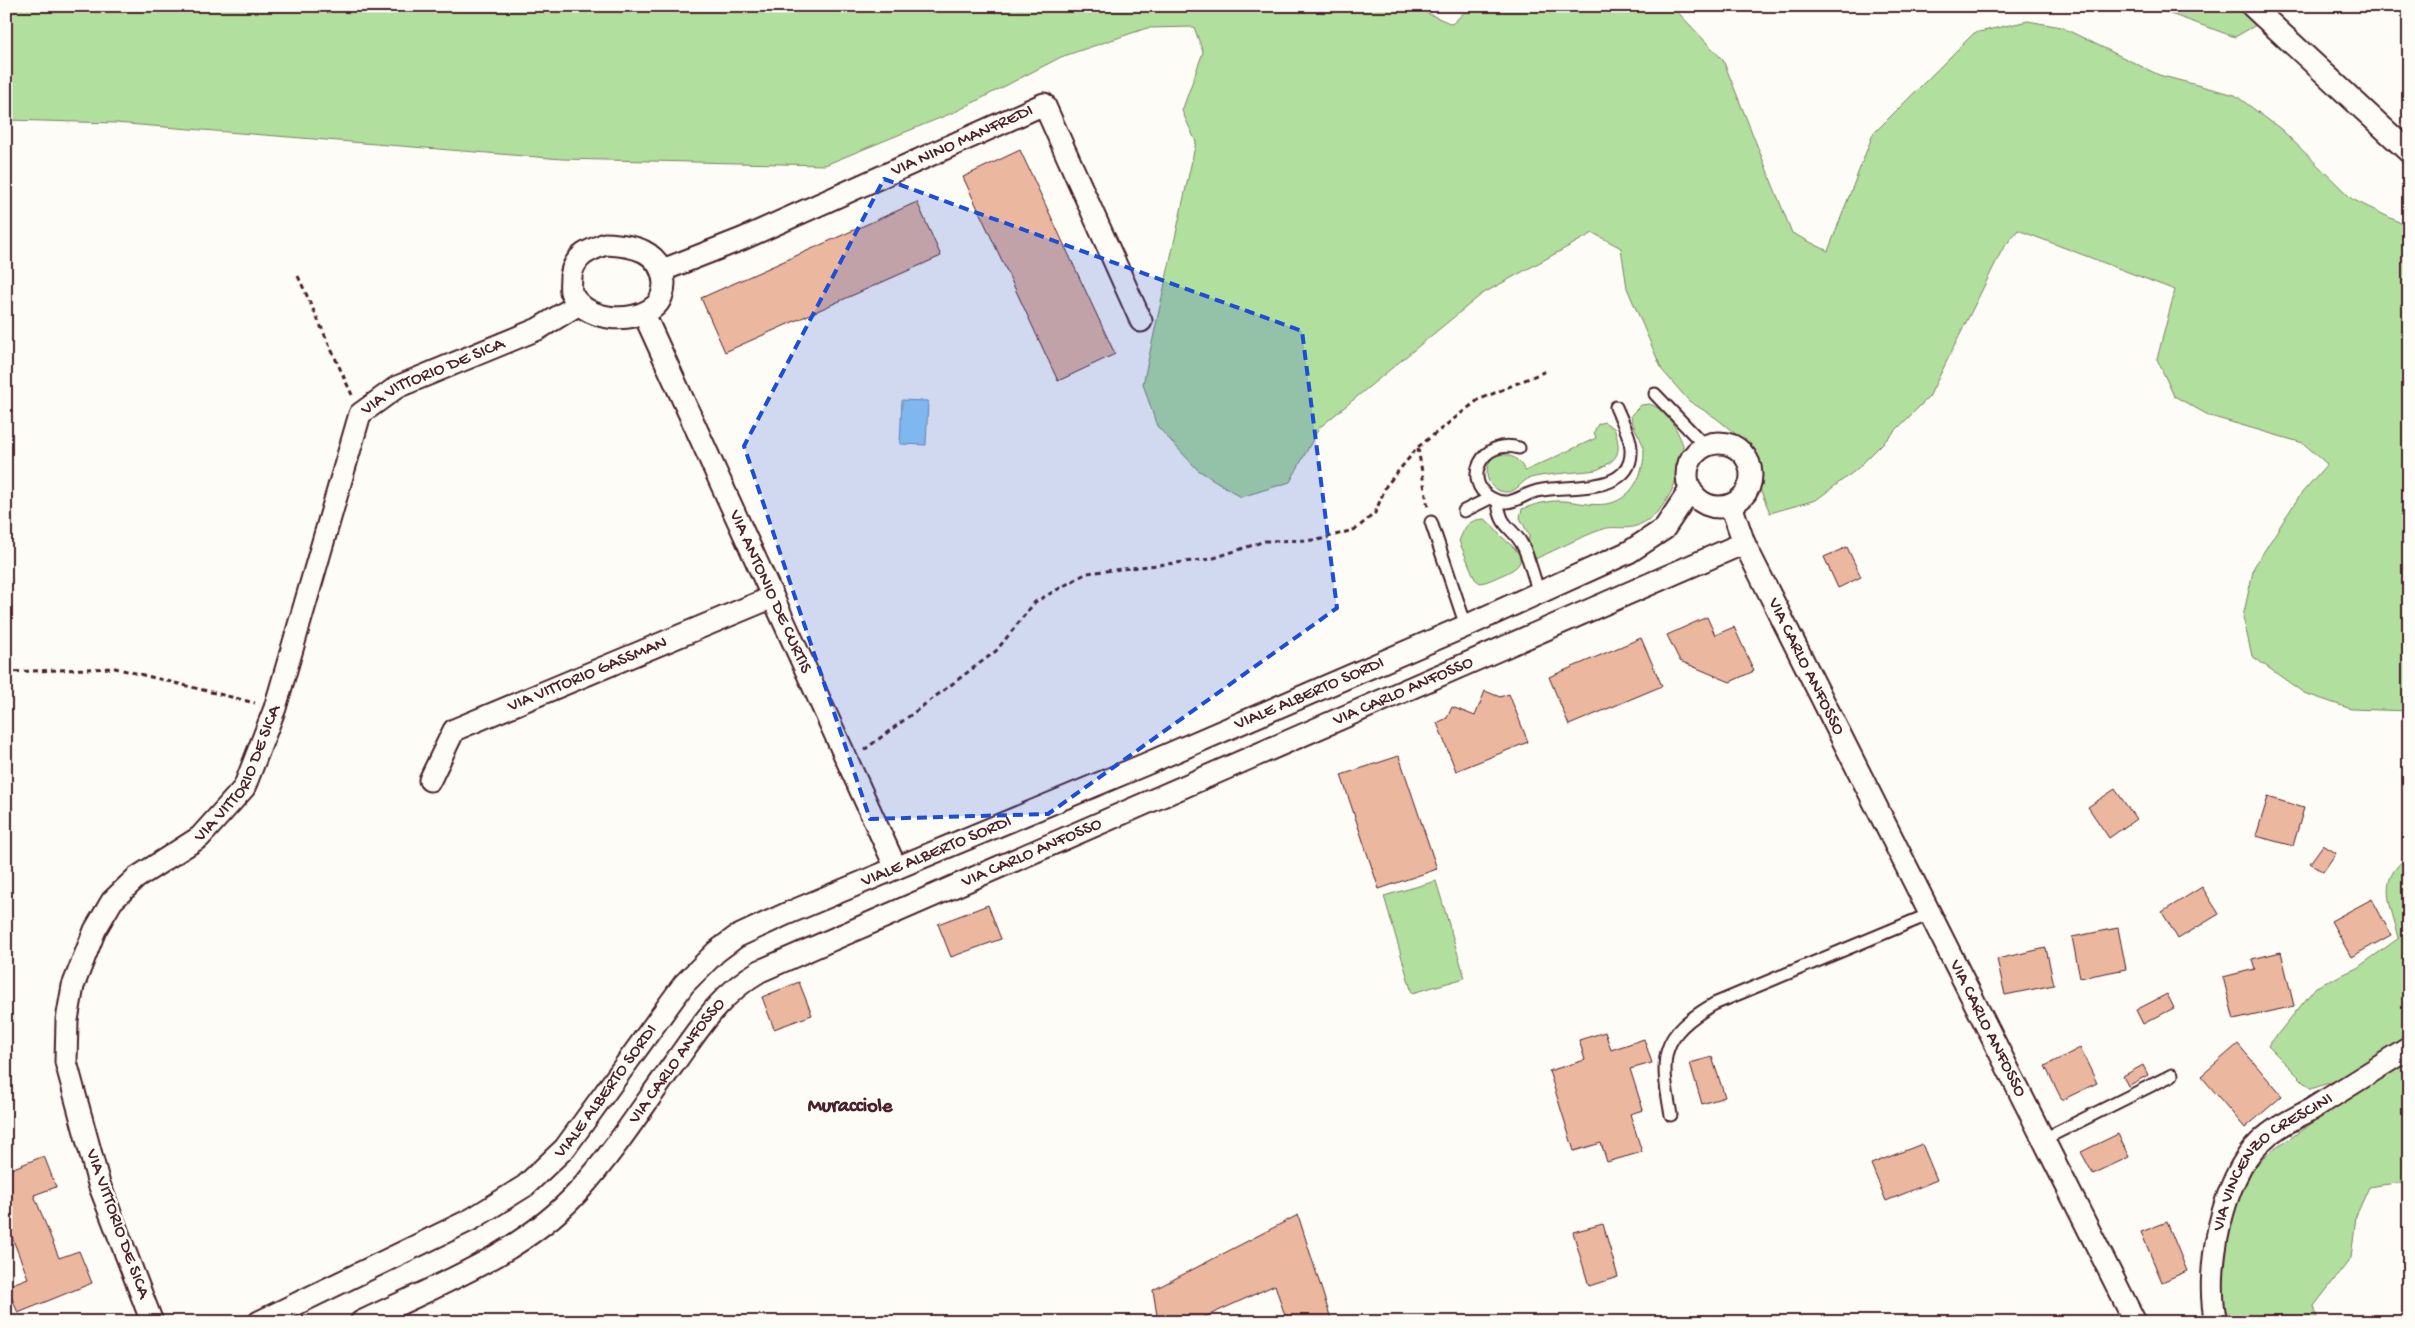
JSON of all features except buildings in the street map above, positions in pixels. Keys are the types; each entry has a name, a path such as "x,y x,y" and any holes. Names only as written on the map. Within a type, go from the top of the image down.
{"street":[{"path":"2252,6 2409,152"},
{"name":"VIA NINO MANFREDI","path":"663,270 742,239 1044,104 1141,321"},
{"path":"605,244 628,245 647,252 663,270 664,290 657,305 644,314 625,319 600,314 579,304 570,290 572,269 584,254 605,244"},
{"name":"VIA VITTORIO DE SICA","path":"152,1322 99,1184 66,1062 66,1020 73,986 94,930 112,901 136,878 200,837 244,788 274,708 360,414 397,387 538,329 579,304"},
{"name":"VIA ANTONIO DE CURTIS","path":"644,314 896,868"},
{"path":"1722,442 1734,445 1746,457 1751,472 1750,483 1745,494 1731,505 1709,506 1697,499 1690,490 1686,477 1687,466 1695,452 1704,445 1722,442"},
{"name":"VIALE ALBERTO SORDI","path":"259,1322 472,1219 525,1186 565,1148 684,984 716,952 745,933 1146,764 1466,626 1629,552 1664,529 1690,490"},
{"path":"1731,505 1744,543"},
{"name":"VIA CARLO ANFOSSO","path":"361,1322 506,1249 555,1215 578,1193 715,1006 743,980 1744,543 2135,1322"},
{"name":"VIA VITTORIO GASSMAN","path":"430,780 454,730 773,597"},
{"path":"1146,764 1162,796"},
{"name":"VIA VINCENZO CRESCINI","path":"2216,1322 2213,1271 2217,1234 2228,1199 2251,1152 2282,1125 2409,1048"}],"lane":[{"path":"1655,394 1704,445"},
{"path":"1464,511 1494,500 1517,501 1537,491 1604,484 1616,480 1627,467 1631,451 1629,439 1616,407"},
{"path":"1519,448 1510,446 1491,449 1479,464 1478,483 1494,500 1504,524 1523,547 1539,593"},
{"path":"1431,522 1466,626"},
{"path":"1671,1115 1664,1078 1666,1055 1675,1034 1692,1016 1714,1004 1930,914"},
{"path":"2044,1139 2172,1075"}],"path":[{"path":"298,276 360,414"},
{"path":"847,762 996,651 1035,602 1087,573 1211,559 1265,541 1318,540 1356,529 1376,513 1386,486 1418,447 1478,400 1546,371"},
{"path":"1418,447 1431,522"},
{"path":"6,672 115,668 274,708"}],"highlighted area":[{"path":"884,179 1302,331 1337,608 1048,814 870,819 744,446"}],"green space":[{"path":"6,6 1420,6 1420,10 1452,24 1471,6 1672,6 1723,60 1792,233 1828,251 1873,134 1974,33 2028,21 2061,27 2159,75 2235,95 2282,130 2352,199 2409,227 2409,711 2351,709 2304,693 2252,656 2243,617 2254,567 2300,495 2327,464 2303,443 2210,416 2174,396 2157,359 2175,290 2018,230 2002,250 1929,397 1856,470 1816,500 1770,513 1760,489 1753,448 1716,418 1689,401 1662,370 1627,288 1621,248 1593,233 1482,294 1319,428 1290,482 1241,497 1198,470 1157,426 1143,384 1196,142 1182,111 1203,52 1194,27 1147,28 1061,57 957,111 825,165 562,159 115,123 6,120"},
{"path":"2148,6 2241,6 2249,13 2256,25 2235,37"},
{"path":"1649,404 1666,415 1678,433 1683,445 1682,457 1675,482 1663,505 1645,522 1633,527 1603,529 1535,559 1528,548 1529,535 1520,518 1522,509 1553,501 1595,505 1614,502 1622,498 1634,487 1638,479 1644,454 1644,449 1633,425 1631,415 1641,405"},
{"path":"1604,422 1614,428 1618,449 1617,454 1610,462 1596,470 1530,478 1514,490 1508,492 1497,489 1487,478 1488,466 1496,456 1502,454 1515,458 1525,471 1596,438 1594,432 1598,424"},
{"path":"1484,519 1515,548 1520,562 1511,571 1480,583 1475,579 1459,541 1467,525"},
{"path":"2409,856 2409,1034 2352,1075 2311,1089 2268,1046 2316,987 2357,968 2399,938 2388,893 2389,884 2392,874 2398,865"},
{"path":"1436,881 1465,978 1412,993 1384,896"},
{"path":"2409,1056 2409,1181 2369,1187 2356,1216 2351,1258 2314,1306 2318,1322 2234,1322 2220,1301 2222,1245 2247,1176 2266,1155"}],"water":[{"path":"902,400 928,401 926,445 900,444"}],"district":[{"name":"Muracciole","path":"850,1107"}]}
